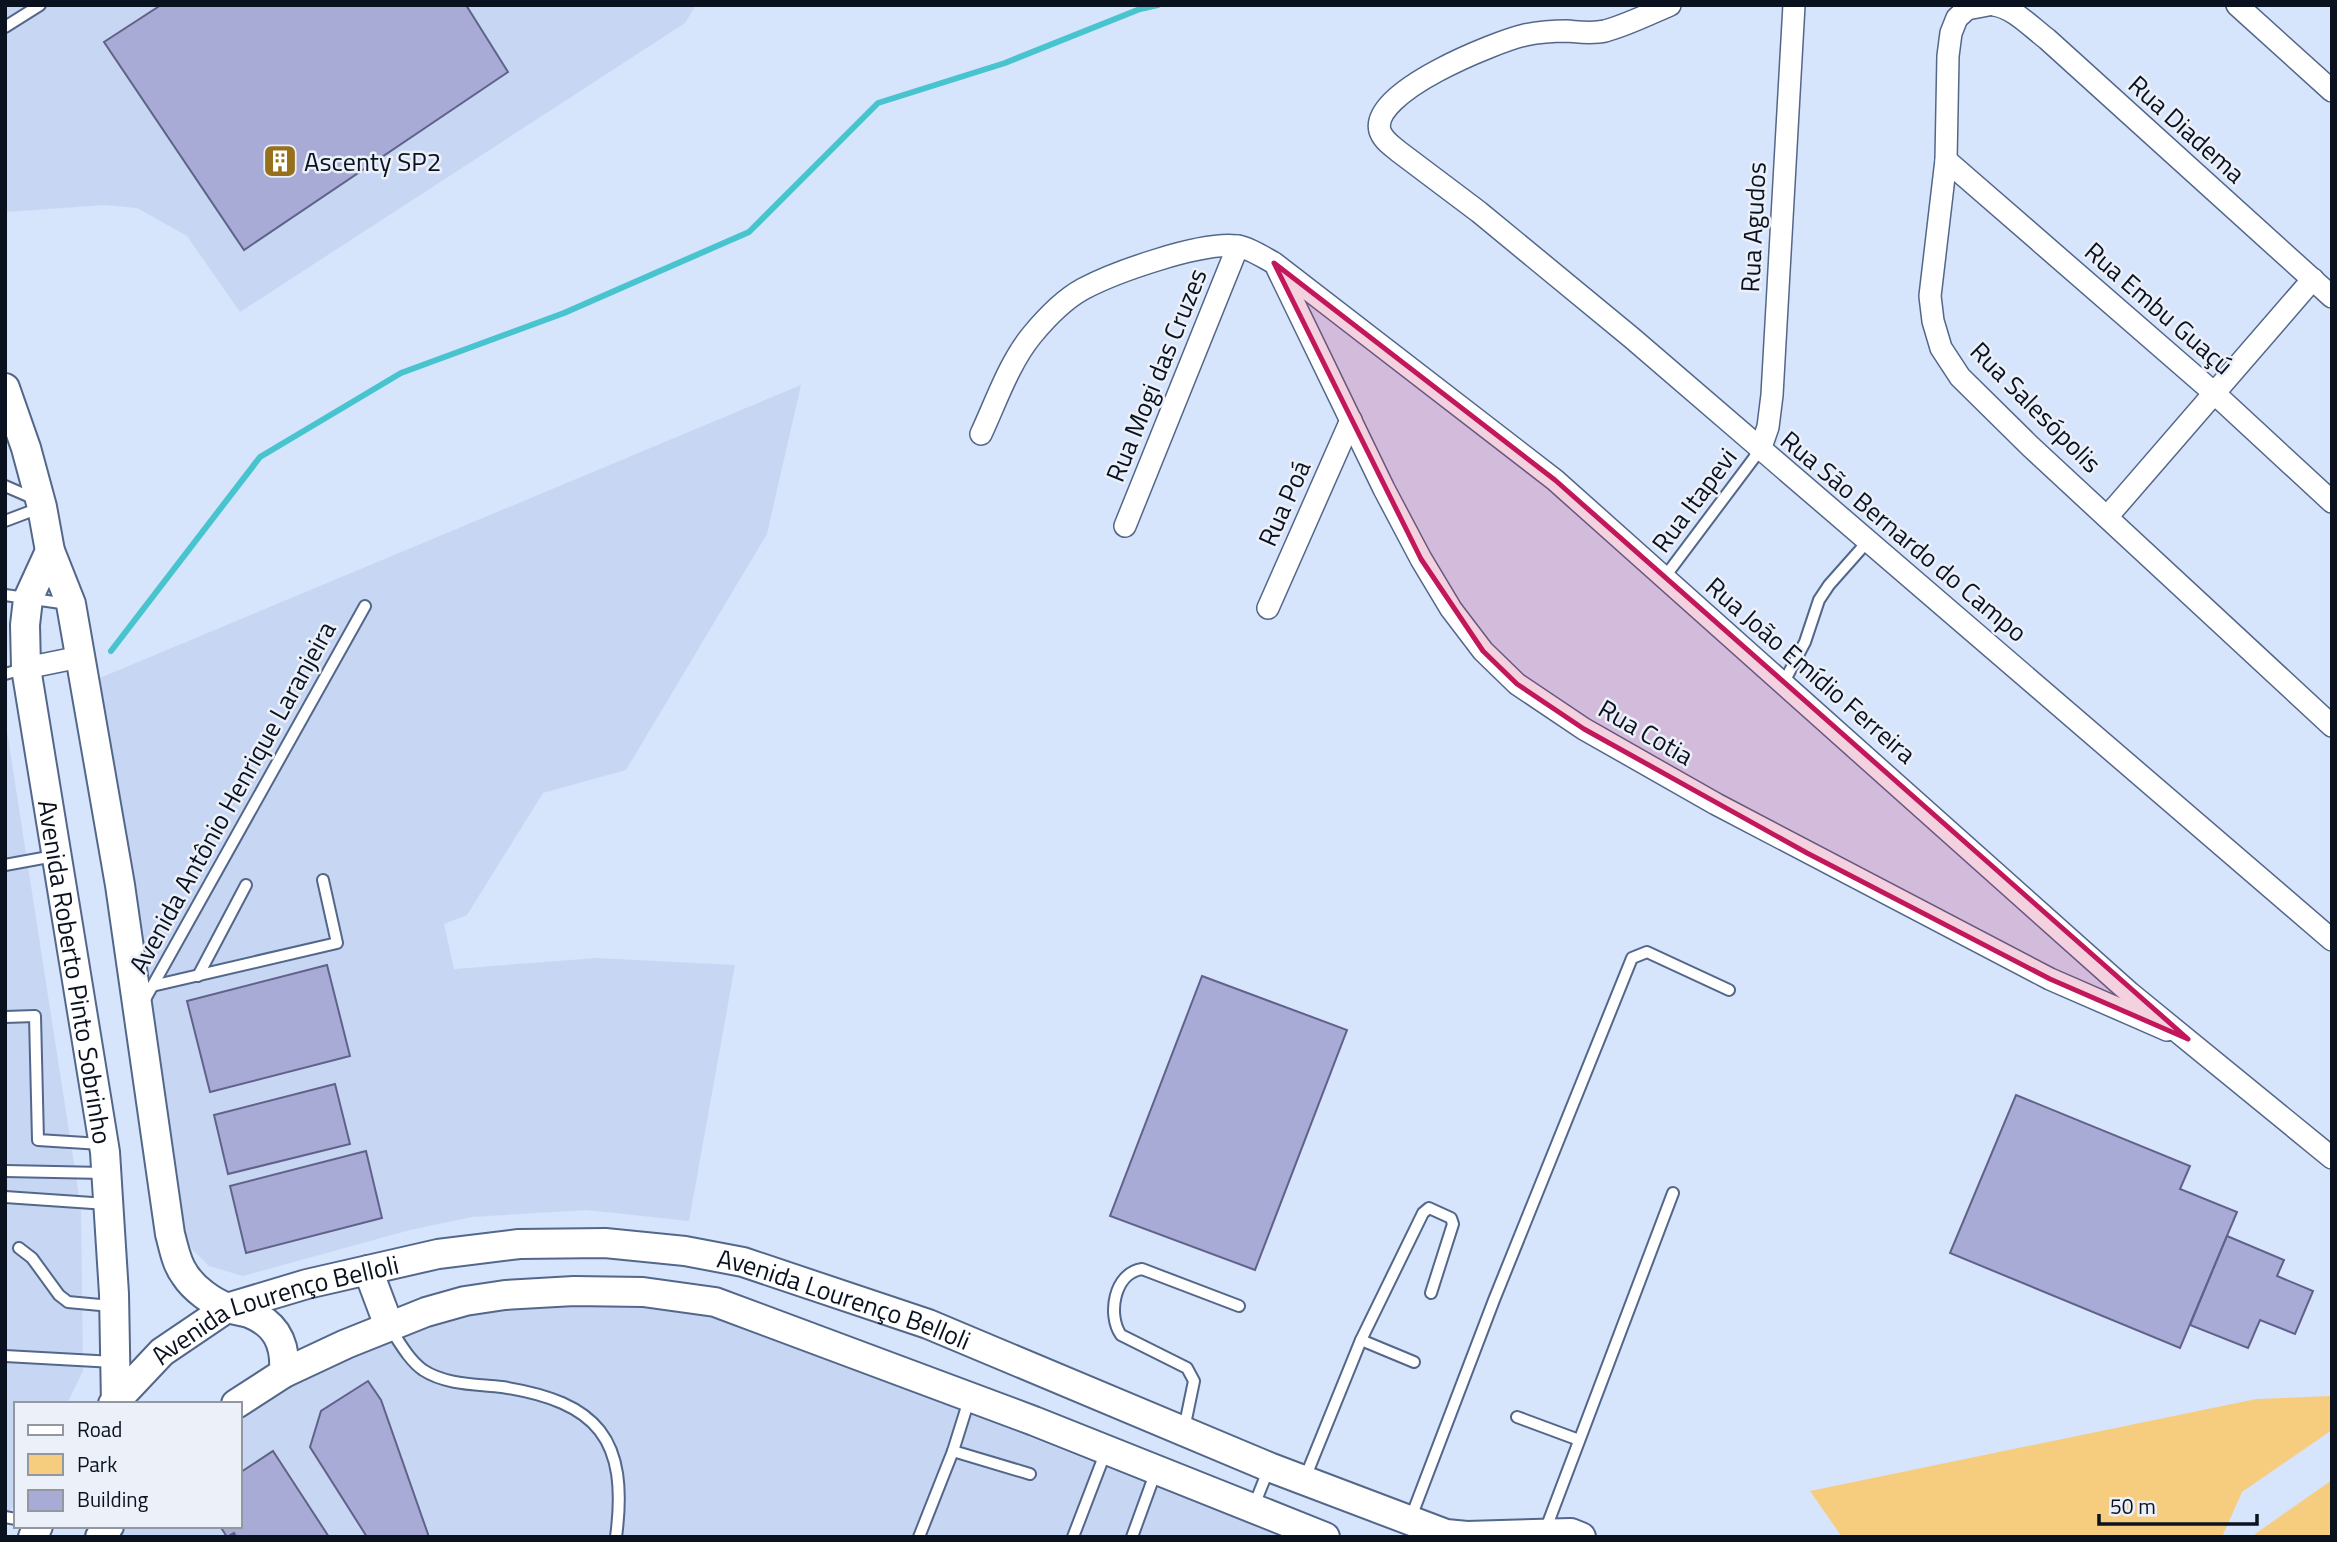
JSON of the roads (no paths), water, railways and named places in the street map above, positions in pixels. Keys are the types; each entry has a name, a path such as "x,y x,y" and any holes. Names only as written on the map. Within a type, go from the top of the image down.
{"street":[{"name":"Rua São Bernardo do Campo","path":"1670,5 1603,31 1548,31 1496,44 1408,89 1391,102 1381,117 1380,130 1385,141 1632,338 2332,940"},
{"name":"Rua Agudos","path":"1760,450 1768,427 1772,395 1794,5"},
{"path":"2237,5 2332,91"},
{"name":"Rua Salesópolis","path":"1995,6 1967,9 1957,18 1951,33 1946,160 1930,296 1933,321 1941,348 1960,377 2332,726"},
{"name":"Rua Diadema","path":"1995,6 2020,17 2047,39 2332,297"},
{"name":"Rua Embu Guaçú","path":"1946,160 2213,392 2332,502"},
{"path":"981,434 1010,371 1030,337 1056,309 1083,289 1187,251 1213,246 1238,246"},
{"name":"Rua João Emídio Ferreira","path":"1238,246 1274,263 1555,480 2130,993 2332,1158"},
{"name":"Rua Mogi das Cruzes","path":"1125,526 1238,246"},
{"name":"Rua Cotia","path":"1274,263 1384,489 1451,609 1483,651 1517,684 1584,729 1795,847 2050,979 2188,1039"},
{"path":"2107,517 2313,279"},
{"path":"5,388 26,448 50,551 71,604 120,885 146,998 170,1234 176,1256 184,1274 198,1290 227,1308 247,1312 266,1321 282,1342 284,1373"},
{"name":"Rua Poá","path":"1268,608 1351,420"},
{"name":"Avenida Roberto Pinto Sobrinho","path":"50,551 16,597 25,625 15,671 57,856 103,1144 110,1204 115,1402"},
{"path":"15,671 80,657"},
{"name":"Avenida Lourenço Belloli","path":"116,1402 162,1352 227,1308 307,1284 438,1254 519,1244 605,1243 696,1253 743,1262 928,1324 1269,1467 1446,1534 1467,1536 1544,1532 1571,1533 1581,1537"},
{"path":"368,1270 389,1326"},
{"name":"Avenida Lourenço Belloli","path":"239,1402 284,1373 389,1326 465,1301 505,1295 643,1292 715,1302 969,1397 1325,1537"}],"lane":[{"path":"5,27 40,5"},
{"name":"Rua Itapevi","path":"1664,578 1760,450"},
{"path":"5,486 41,504"},
{"path":"5,521 41,504"},
{"path":"1783,684 1805,642 1819,600 1868,541"},
{"path":"16,597 71,604"},
{"name":"Avenida Antônio Henrique Laranjeira","path":"146,998 365,606"},
{"path":"5,865 57,856"},
{"path":"146,998 198,976 337,943 323,880"},
{"path":"198,976 246,885"},
{"path":"1410,1520 1494,1300 1632,958 1647,952 1729,990"},
{"path":"5,1017 35,1016 38,1140 103,1144"},
{"path":"5,1171 106,1173"},
{"path":"1544,1532 1673,1193"},
{"path":"5,1198 110,1204"},
{"path":"1304,1480 1361,1340 1423,1213 1429,1208 1451,1218 1453,1224 1432,1293"},
{"path":"19,1248 32,1258 59,1295 68,1301 114,1306"},
{"path":"1184,1432 1194,1381 1187,1368 1121,1335 1116,1328 1113,1312 1123,1278 1142,1269 1239,1306"},
{"path":"389,1326 409,1356 422,1369 441,1379 541,1395 567,1404 587,1416 601,1432 614,1455 620,1494 616,1537"},
{"path":"1361,1340 1414,1362"},
{"path":"5,1356 114,1362"},
{"path":"919,1537 953,1451 969,1397"},
{"path":"1517,1417 1579,1440"},
{"path":"1073,1537 1106,1450"},
{"path":"953,1451 1030,1474"},
{"path":"1252,1508 1269,1467"},
{"path":"1132,1537 1156,1471"}],"waterway":[{"path":"111,651 260,457 401,373 564,313 749,232 878,103 1005,63 1140,9 1158,5"}],"place":[{"name":"Ascenty SP2","path":"280,161"}]}
